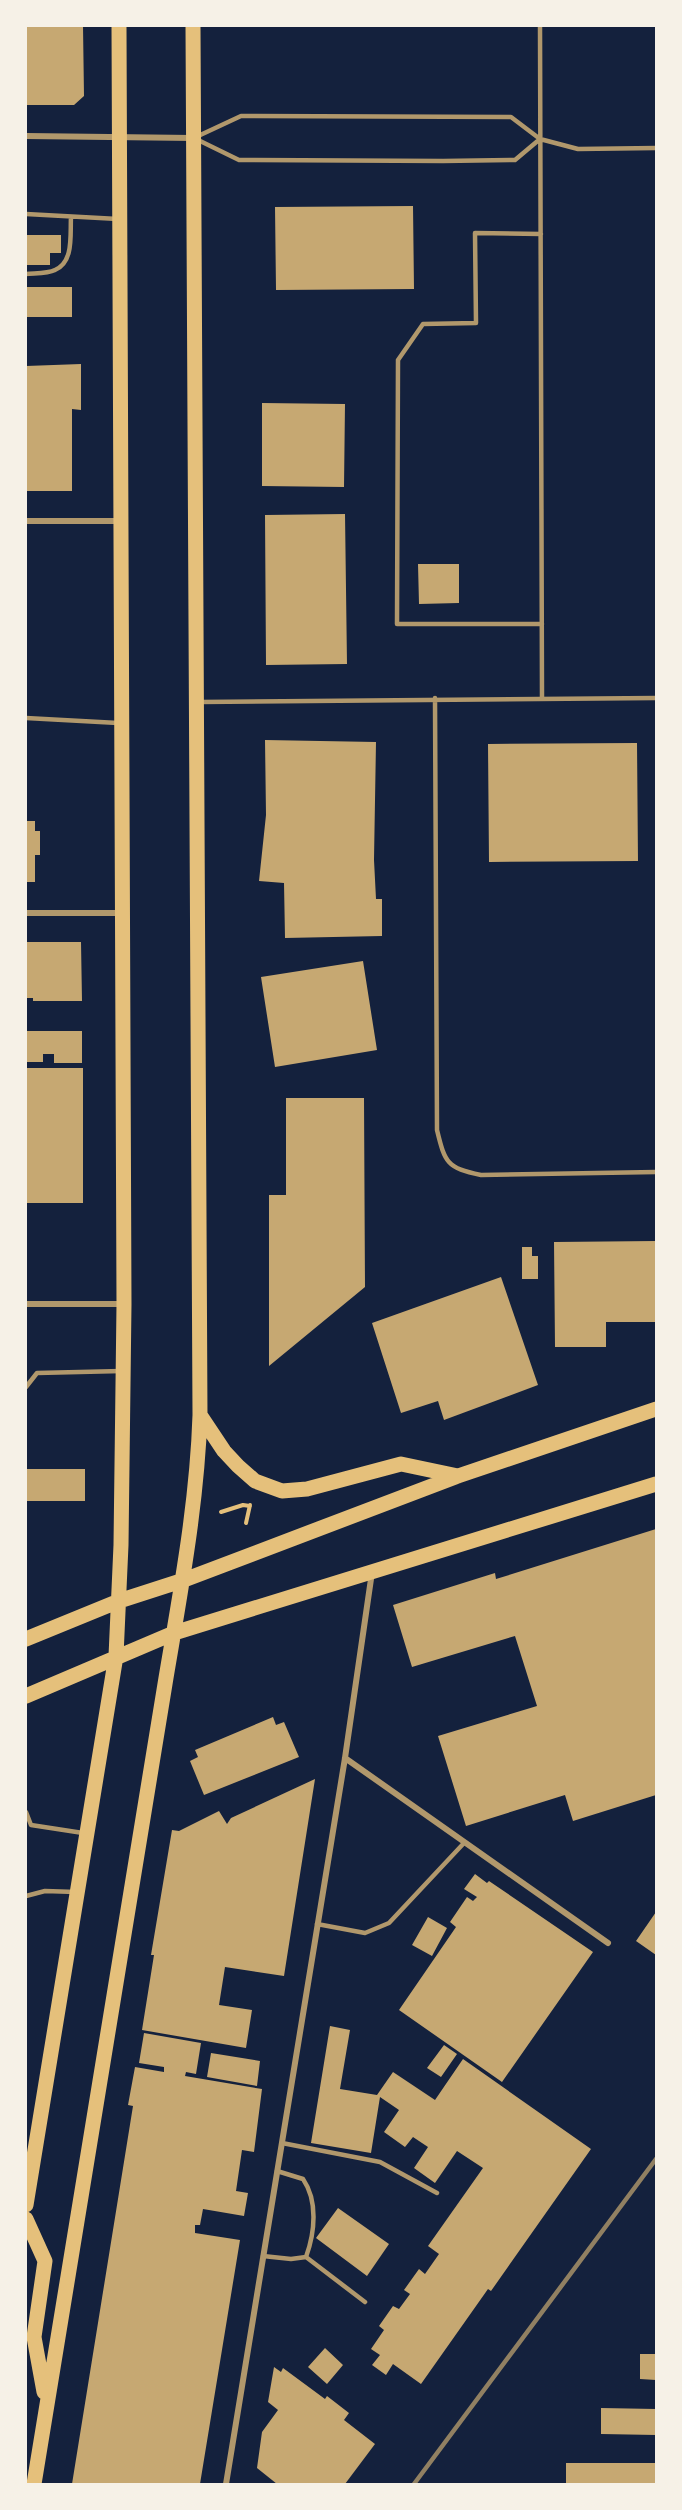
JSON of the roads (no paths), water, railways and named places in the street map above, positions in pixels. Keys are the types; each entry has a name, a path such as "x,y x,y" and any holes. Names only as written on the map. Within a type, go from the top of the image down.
{"main road":[{"path":"26,2205 116,1656 119,1600 124,1304 119,26"},
{"path":"34,2484 184,1580 198,1475 200,1415 193,26"},
{"path":"26,1639 119,1600 184,1580 458,1476 657,1409"},
{"path":"200,1415 224,1451 238,1466 255,1481 282,1491 307,1489 401,1464 458,1476"},
{"path":"26,1696 174,1633 657,1484"},
{"path":"26,2219 45,2261 34,2337 46,2404"}],"street":[{"path":"26,136 194,138"},
{"path":"26,521 121,521"},
{"path":"26,913 123,913"},
{"path":"26,1304 124,1304"},
{"path":"226,2484 345,1758 372,1572"},
{"path":"345,1758 608,1943"}],"lane":[{"path":"540,26 542,698"},
{"path":"194,138 241,116 511,117 540,139 578,148 657,148"},
{"path":"194,138 239,160 443,161 515,160 540,139"},
{"path":"26,214 121,219"},
{"path":"26,274 54,271 65,262 70,248 71,217"},
{"path":"541,234 475,233 476,323 423,324 399,360 397,624 542,624"},
{"path":"197,702 435,698 657,698"},
{"path":"435,698 436,1130 443,1154 457,1170 481,1175 657,1172"},
{"path":"26,718 122,724"},
{"path":"26,1387 37,1373 124,1371"},
{"path":"26,1812 31,1824 86,1834"},
{"path":"317,1924 365,1933 389,1923 464,1843"},
{"path":"26,1896 45,1891 76,1892"},
{"path":"282,2143 380,2162 437,2193"},
{"path":"277,2171 303,2179 310,2188 314,2207 310,2246 306,2257"},
{"path":"263,2256 291,2259 306,2257 365,2302"}],"railway":[{"path":"414,2484 656,2159"}]}
